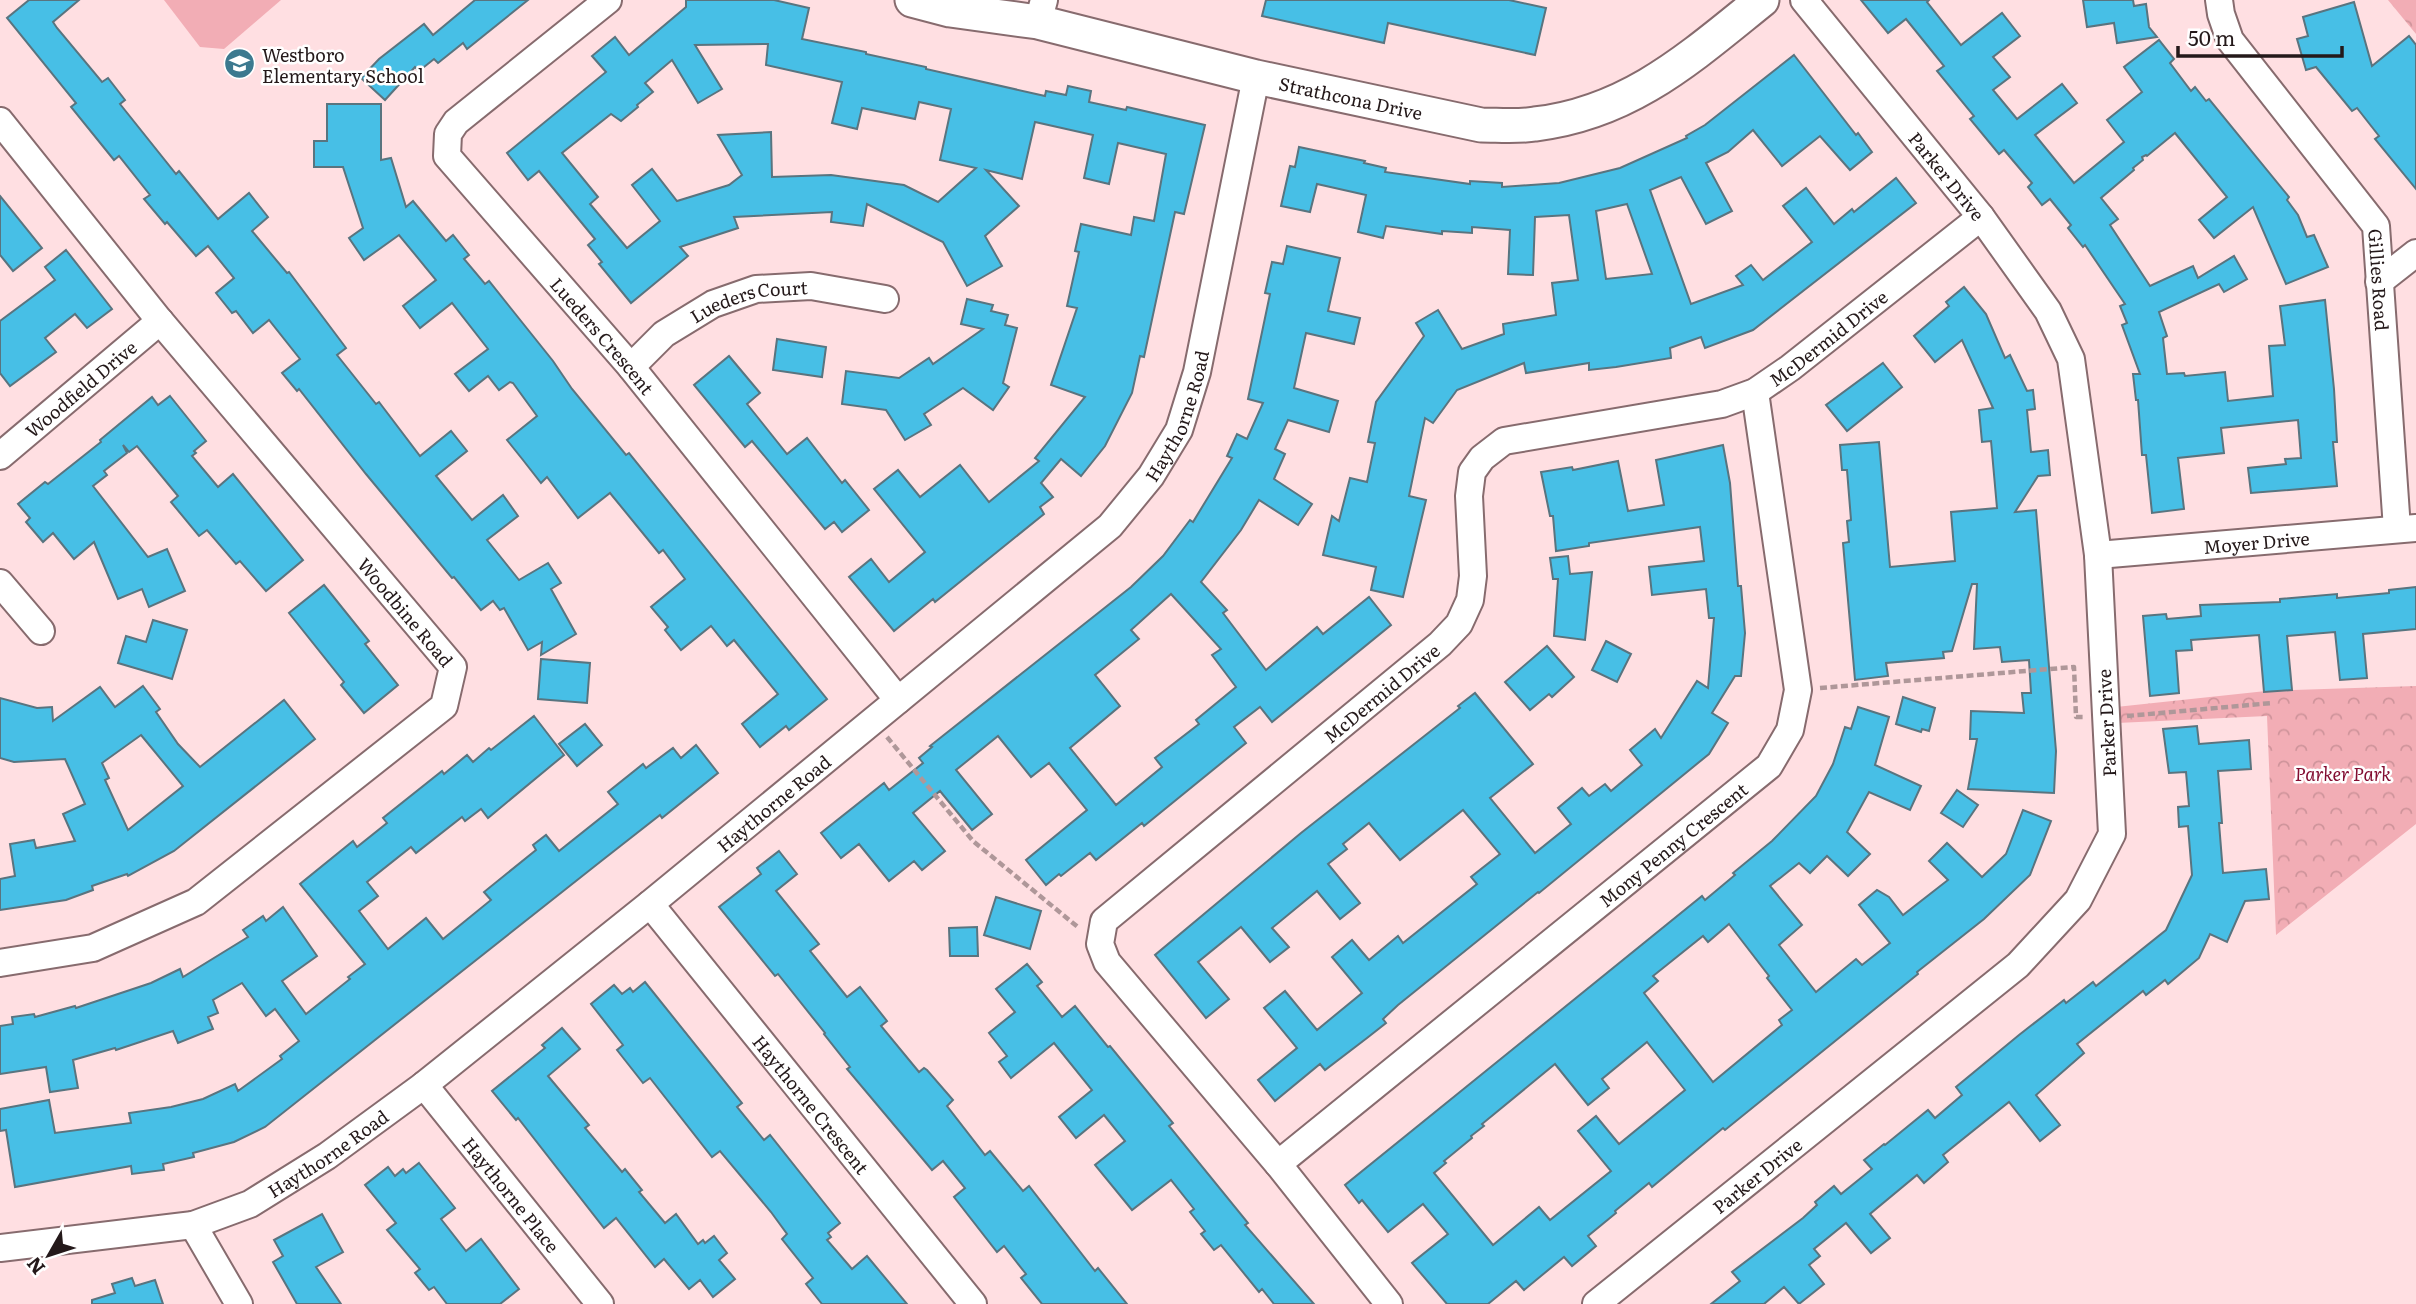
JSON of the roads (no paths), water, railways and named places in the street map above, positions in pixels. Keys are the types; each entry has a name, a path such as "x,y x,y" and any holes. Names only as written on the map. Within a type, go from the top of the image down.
{"street":[{"name":"Lueders Crescent","path":"608,0 456,122 448,134 447,156 631,367 898,700"},
{"name":"Strathcona Drive","path":"912,0 950,9 1041,11 1256,77 1481,125 1534,125 1612,104 1671,72 1762,0"},
{"name":"Parker Drive","path":"1596,1304 2018,965 2078,900 2112,834 2098,555 2071,359 2048,311 1981,217 1804,0"},
{"name":"Gillies Road","path":"2219,0 2230,40 2376,226 2379,282 2406,529"},
{"name":"Haythorne Road","path":"0,1248 194,1225 250,1204 327,1156 424,1085 650,904 1110,526 1151,476 1179,430 1197,372 1256,77"},
{"name":"Woodbine Road","path":"0,121 160,321 453,667 444,706 197,902 93,948 0,963"},
{"name":"McDermid Drive","path":"1389,1304 1278,1164 1107,962 1100,944 1104,921 1440,644 1459,624 1470,600 1473,576 1469,496 1472,472 1482,458 1504,441 1722,404 1755,393 1981,217"},
{"path":"2379,282 2416,253"},
{"name":"Lueders Court","path":"631,367 664,334 713,304 756,289 811,286 885,299"},
{"name":"Woodfield Drive","path":"0,456 160,321"},
{"name":"Mony Penny Crescent","path":"1278,1164 1769,766 1790,730 1798,690 1755,393"},
{"name":"Moyer Drive","path":"2098,555 2406,529"},
{"path":"0,583 41,631"},
{"name":"Haythorne Crescent","path":"650,904 973,1304"},
{"name":"Haythorne Place","path":"424,1085 600,1304"},
{"path":"194,1225 239,1304"}],"place":[{"name":"Westboro Elementary School","path":"239,64"}],"park label":[{"name":"Parker Park","path":"2343,773"}]}
